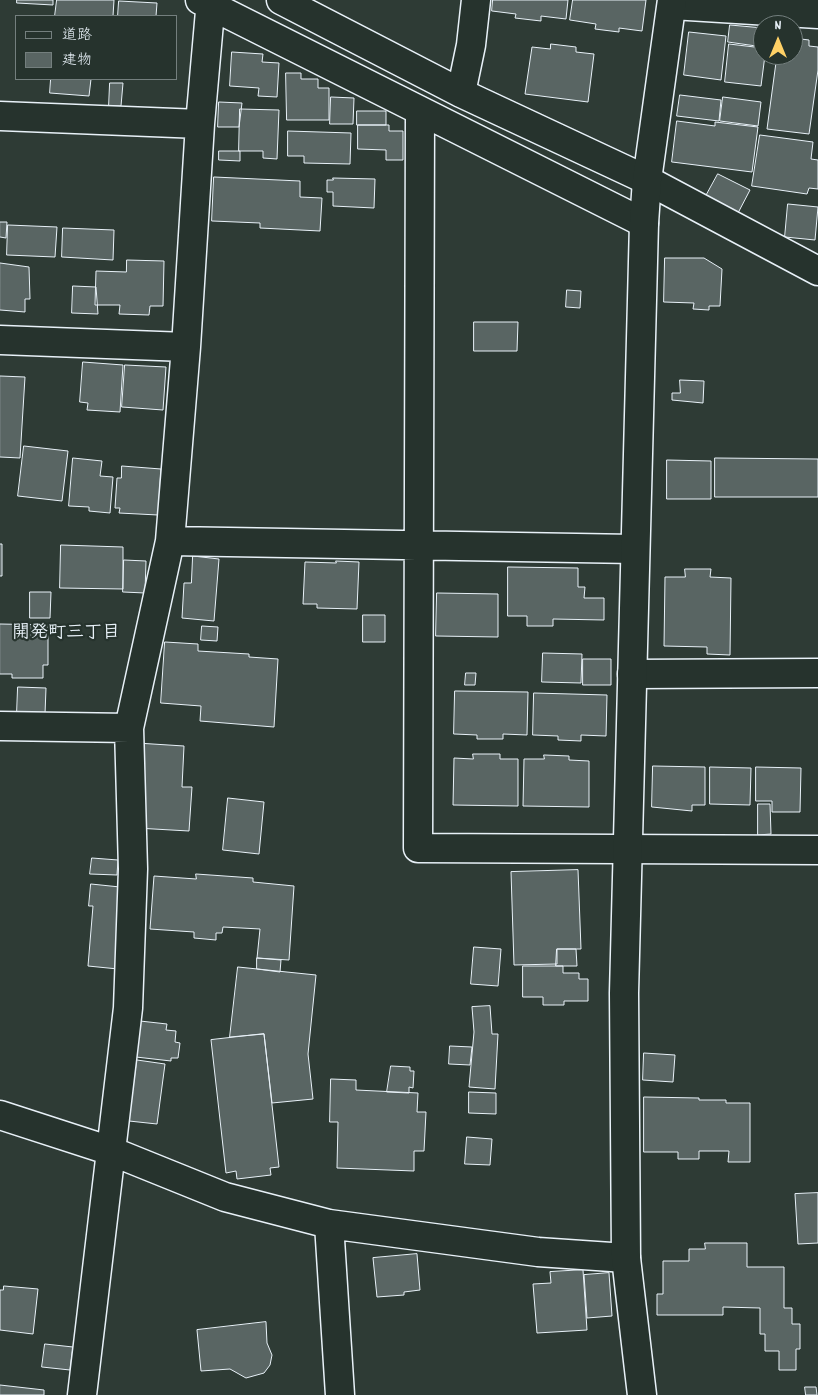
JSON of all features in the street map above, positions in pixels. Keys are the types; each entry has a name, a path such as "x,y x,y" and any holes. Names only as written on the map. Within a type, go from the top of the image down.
{"street":[{"path":"281,0 461,93 647,180 818,271"},
{"path":"461,93 471,45 476,0"},
{"path":"82,1395 128,1008 134,869 129,728 170,541 186,347 207,2 644,223"},
{"path":"642,1395 626,1258 624,993 634,548 647,180 672,2 818,14"},
{"path":"420,111 418,848 818,850"},
{"path":"0,116 200,124"},
{"path":"0,340 186,347"},
{"path":"170,541 634,548"},
{"path":"632,674 818,673"},
{"path":"0,726 129,728"},
{"path":"0,1115 110,1151 225,1198 329,1224 538,1252 626,1258"},
{"path":"329,1224 340,1395"}],"building":[{"path":"17,0 53,0 53,5 17,3"},
{"path":"57,0 114,0 113,15 55,15"},
{"path":"493,0 568,0 566,19 541,16 541,21 515,18 516,14 492,11"},
{"path":"573,0 646,0 642,31 619,28 619,32 595,29 596,24 570,20"},
{"path":"119,1 157,3 156,15 118,15"},
{"path":"730,25 753,27 753,46 728,42"},
{"path":"689,32 726,36 721,80 684,75"},
{"path":"803,39 809,40 809,46 818,47 818,70 809,134 767,129 776,65 803,65"},
{"path":"551,44 576,47 576,52 594,54 588,102 525,94 532,47 550,49"},
{"path":"729,44 753,47 753,65 764,65 761,86 725,82"},
{"path":"232,52 263,54 262,62 279,63 277,97 258,96 259,88 230,86"},
{"path":"286,73 301,73 301,79 318,79 318,88 329,88 329,120 287,120"},
{"path":"51,80 91,80 89,96 50,93"},
{"path":"110,83 123,83 121,106 109,106"},
{"path":"680,95 721,100 719,121 677,116"},
{"path":"331,97 354,98 353,124 330,124"},
{"path":"723,97 761,102 758,126 720,121"},
{"path":"219,102 242,103 239,127 218,127"},
{"path":"240,109 279,110 277,159 263,158 263,151 239,151"},
{"path":"357,111 386,111 386,125 357,125"},
{"path":"677,121 715,126 715,122 758,127 752,172 672,162"},
{"path":"358,125 389,125 389,131 403,131 403,160 386,160 386,150 358,149"},
{"path":"288,131 351,133 350,164 304,163 304,156 288,156"},
{"path":"760,135 813,142 811,159 818,160 818,189 809,188 807,194 752,186"},
{"path":"219,151 240,151 240,161 219,160"},
{"path":"718,174 750,190 738,213 706,196"},
{"path":"214,177 300,181 300,197 322,198 320,231 260,228 260,223 212,221"},
{"path":"333,178 375,179 374,208 333,206 333,192 327,192 327,180 333,180"},
{"path":"788,204 818,207 815,240 785,237"},
{"path":"0,222 7,222 6,238 0,237"},
{"path":"8,225 57,227 55,257 7,255"},
{"path":"63,228 114,230 113,260 62,257"},
{"path":"665,258 704,258 722,269 720,306 709,306 709,310 693,309 694,303 664,302"},
{"path":"127,260 164,261 163,306 150,306 149,315 119,314 120,305 95,305 96,271 126,272"},
{"path":"0,263 29,267 30,299 25,299 25,312 0,310"},
{"path":"73,286 96,287 98,314 72,313"},
{"path":"567,290 581,291 580,308 566,307"},
{"path":"474,322 518,322 517,351 474,351"},
{"path":"83,362 123,365 120,412 87,410 88,403 80,402"},
{"path":"125,365 166,367 163,410 122,407"},
{"path":"0,376 25,377 20,458 0,457"},
{"path":"680,380 704,381 703,403 672,400 672,393 680,393"},
{"path":"24,446 68,451 62,501 18,496"},
{"path":"73,458 102,461 100,476 113,477 110,513 89,511 89,507 69,506"},
{"path":"715,458 818,459 818,497 715,497"},
{"path":"667,460 711,461 711,499 667,499"},
{"path":"122,466 161,469 158,515 119,513 120,508 115,508 117,478 121,478"},
{"path":"0,544 2,544 2,576 0,576"},
{"path":"61,545 123,547 123,589 60,588"},
{"path":"193,556 219,559 214,621 182,618 184,583 191,583"},
{"path":"124,560 146,561 145,593 123,592"},
{"path":"336,561 359,562 357,609 317,608 317,604 303,604 305,562 336,563"},
{"path":"508,567 578,568 578,587 585,587 584,598 604,598 604,620 553,619 553,626 527,626 527,616 508,616"},
{"path":"685,569 711,569 710,577 731,578 730,655 707,654 707,647 664,646 665,577 685,577"},
{"path":"30,592 51,592 50,618 30,618"},
{"path":"437,593 498,594 498,637 436,636"},
{"path":"363,615 385,615 385,642 363,642"},
{"path":"0,624 48,625 48,665 43,665 43,678 12,678 12,674 0,674"},
{"path":"202,626 218,627 217,641 201,640"},
{"path":"165,642 198,644 198,651 249,654 249,657 278,659 274,727 200,721 201,706 161,703"},
{"path":"543,653 582,654 581,683 542,682"},
{"path":"583,659 611,659 611,685 583,685"},
{"path":"466,673 476,673 475,685 465,685"},
{"path":"18,687 46,688 45,714 17,713"},
{"path":"455,691 528,692 527,735 503,734 503,739 477,739 477,735 454,734"},
{"path":"534,693 607,695 606,736 581,735 581,741 558,740 558,736 533,735"},
{"path":"137,743 184,746 182,787 192,787 189,831 136,828"},
{"path":"473,754 500,754 500,759 518,759 518,806 453,805 454,758 473,759"},
{"path":"544,755 569,756 569,760 589,761 589,807 523,806 524,759 544,759"},
{"path":"653,766 705,767 705,805 692,805 692,811 652,807"},
{"path":"710,767 751,768 750,805 710,804"},
{"path":"756,767 801,768 800,812 772,812 772,801 756,801"},
{"path":"228,798 264,802 259,854 223,850"},
{"path":"758,804 770,804 771,834 758,835"},
{"path":"92,858 118,860 117,875 90,874"},
{"path":"578,870 581,949 557,949 557,964 514,965 511,872"},
{"path":"196,874 253,878 253,882 294,886 289,960 257,958 260,929 223,927 222,933 216,933 216,940 194,938 194,932 150,929 154,876 196,879"},
{"path":"91,884 120,887 118,969 88,966 93,906 89,906"},
{"path":"474,947 501,949 498,986 471,984"},
{"path":"557,949 576,949 577,966 556,966"},
{"path":"257,958 281,960 280,972 257,969"},
{"path":"523,966 563,966 563,973 579,973 579,979 588,979 588,1001 564,1001 564,1005 543,1005 543,997 523,997"},
{"path":"238,967 316,975 308,1054 313,1099 272,1103 264,1034 230,1037"},
{"path":"490,1006 492,1034 498,1034 495,1089 469,1087 474,1032 472,1007"},
{"path":"140,1021 167,1024 166,1030 176,1031 175,1042 180,1043 178,1058 171,1058 171,1061 136,1057"},
{"path":"264,1034 279,1167 270,1168 271,1175 237,1179 236,1171 226,1173 211,1040"},
{"path":"450,1046 472,1047 470,1065 449,1064"},
{"path":"644,1053 675,1055 673,1082 643,1080"},
{"path":"137,1060 165,1064 157,1124 129,1121"},
{"path":"391,1066 410,1067 410,1071 414,1071 413,1088 409,1087 409,1093 387,1092"},
{"path":"331,1079 356,1080 356,1090 418,1093 417,1112 426,1112 424,1151 414,1151 414,1171 337,1168 338,1122 330,1122"},
{"path":"469,1092 496,1093 496,1114 469,1113"},
{"path":"644,1097 699,1098 699,1100 726,1100 726,1103 750,1103 750,1162 728,1162 729,1151 699,1151 699,1159 678,1159 678,1152 644,1152"},
{"path":"467,1137 492,1139 490,1165 465,1164"},
{"path":"818,1193 818,1243 798,1244 795,1194"},
{"path":"705,1243 747,1243 747,1267 784,1267 784,1308 792,1308 792,1324 800,1324 800,1349 796,1349 796,1370 779,1370 779,1351 765,1351 765,1334 760,1334 760,1308 723,1307 723,1315 657,1315 657,1294 663,1294 663,1261 689,1261 689,1249 705,1249"},
{"path":"417,1254 420,1290 404,1292 404,1295 377,1297 373,1258"},
{"path":"583,1270 587,1330 537,1333 533,1284 551,1283 550,1272"},
{"path":"609,1273 612,1316 587,1318 584,1275"},
{"path":"4,1286 38,1289 33,1334 0,1330 0,1290 3,1290"},
{"path":"266,1322 267,1343 272,1355 270,1365 264,1373 246,1378 230,1369 201,1371 197,1330"},
{"path":"45,1344 73,1347 70,1370 42,1367"},
{"path":"0,1385 44,1390 44,1395 0,1395"},
{"path":"805,1387 816,1387 817,1395 806,1395"}],"district":[{"name":"開発町三丁目","path":"66,635"}]}
